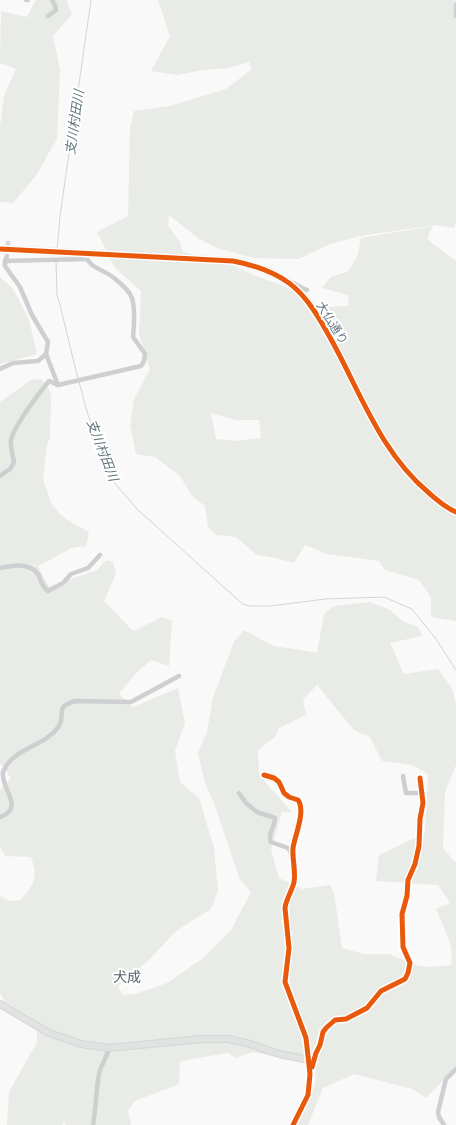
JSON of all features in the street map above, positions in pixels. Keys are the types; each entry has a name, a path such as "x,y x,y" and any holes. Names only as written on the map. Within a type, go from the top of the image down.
{"street":[{"path":"48,16 56,10 52,0"},
{"path":"456,5 456,16"},
{"name":"大仏通り","path":"0,249 64,252 86,256 233,261 250,264 287,282 305,298 320,319 362,401 390,451 406,472 425,490 451,510 456,512"},
{"path":"8,256 5,266 20,287 32,315 48,342 46,354 58,385"},
{"path":"0,476 10,469 14,462 11,440 15,430 39,392 49,381 58,385 141,366 145,358 145,354 133,337 133,306 130,294 111,276 91,264 86,256 62,260 5,262"},
{"path":"287,282 291,282 307,290"},
{"path":"0,369 13,363 38,361 46,354"},
{"path":"0,568 15,565 30,568 37,573 45,589 48,590 63,582 71,574 88,568 100,555"},
{"path":"0,817 9,812 11,808 11,803 6,794 2,771 14,757 39,743 54,732 60,724 61,711 68,703 75,701 130,702 179,676"},
{"path":"264,775 274,778 279,782 288,797 298,800 301,808 293,849 295,875 294,885 286,902 285,908 289,948 285,982 306,1038 310,1074 308,1096 293,1125"},
{"path":"403,776 406,792 422,793"},
{"path":"310,1074 323,1032 326,1028 335,1020 346,1019 367,1008 381,991 405,979 408,973 410,963 403,946 402,914 407,896 408,880 415,864 418,846 423,803 420,778"},
{"path":"239,793 246,803 257,812 275,818 274,827 269,835 271,842 288,848 294,856"},
{"path":"0,1004 49,1033 81,1044 109,1048 201,1039 228,1039 247,1043 279,1054 309,1060"},
{"path":"93,1125 99,1074 102,1063 107,1058 109,1048"},
{"path":"444,1125 438,1112 446,1079 456,1069"}],"shaded area":[{"path":"66,0 72,14 53,36 60,70 57,138 37,174 13,203 0,202 0,127 4,96 16,69 0,63 1,11 27,17 35,1"},
{"path":"158,0 456,0 456,222 454,228 436,225 360,236 330,244 298,259 254,258 217,248 199,239 169,215 168,225 180,242 183,252 234,266 284,286 321,307 349,306 348,295 322,288 331,277 349,271 358,254 361,238 433,226 427,239 456,261 456,621 431,617 431,597 419,580 385,570 379,561 327,554 305,545 294,563 257,555 236,537 216,535 208,527 205,506 192,496 180,476 155,457 136,454 130,425 134,399 150,369 139,334 141,291 115,268 97,232 128,216 130,128 134,111 170,106 226,89 252,69 249,62 228,68 203,70 177,75 151,71 170,36","holes":["211,413 236,420 259,420 261,438 237,441 216,439"]},
{"path":"0,277 13,289 29,320 37,354 0,364"},
{"path":"41,379 48,387 51,396 50,437 47,445 43,479 51,503 66,519 89,532 86,546 72,548 38,566 49,587 97,570 106,560 113,562 116,574 104,601 133,631 162,617 172,621 169,666 151,660 135,674 119,694 133,707 178,688 185,723 175,751 180,782 199,798 214,848 218,891 211,909 176,931 147,962 119,985 119,989 123,995 135,994 167,983 203,958 231,930 251,892 240,880 214,803 205,783 198,753 207,732 213,697 234,642 244,630 273,646 317,653 324,614 334,606 370,602 390,610 402,621 418,627 422,636 390,643 404,674 438,669 452,688 456,704 456,765 445,792 443,848 456,863 456,1068 426,1098 412,1089 354,1074 323,1088 308,1125 295,1125 299,1111 315,1085 316,1064 253,1052 236,1058 228,1053 180,1061 179,1084 135,1101 128,1111 131,1125 66,1125 64,1122 62,1125 7,1125 9,1092 37,1042 37,1031 31,1017 5,1002 0,993 0,896 11,901 21,900 32,884 35,875 31,857 5,856 0,846 0,789 11,778 0,763 0,402 31,380","holes":["317,685 354,730 370,737 382,761 412,765 428,774 425,833 379,855 376,881 438,885 450,903 436,909 450,943 452,958 451,965 431,967 419,966 389,954 364,954 342,948 334,893 330,885 302,889 279,878 271,850 282,812 292,812 259,775 258,750 275,737 279,728 306,715 303,699"]}],"waterway":[{"name":"支川村田川","path":"57,250 60,216 91,0"},
{"name":"支川村田川","path":"56,261 57,295 78,379"},
{"name":"支川村田川","path":"79,382 88,415 113,481 137,509 243,604 250,606 271,606 325,599 384,597 412,609 436,639 456,670"}],"tunnel":[{"path":"8,240 8,252"}],"cycle path":[{"path":"0,249 233,261 262,269 283,279 302,295 319,318 343,361 373,422 398,460 412,477 429,493 445,506 456,512"},
{"path":"264,775 274,778 279,782 284,793 289,797 298,800 301,810 293,848 295,874 294,882 285,908 289,948 285,982 306,1038 310,1074 308,1095 293,1125"},
{"path":"312,1067 323,1032 326,1028 335,1020 346,1019 367,1008 381,991 405,979 408,973 410,963 403,947 402,914 407,896 408,880 415,864 419,846 420,819 423,803 420,778"}],"district":[{"name":"犬成","path":"127,977"}]}
